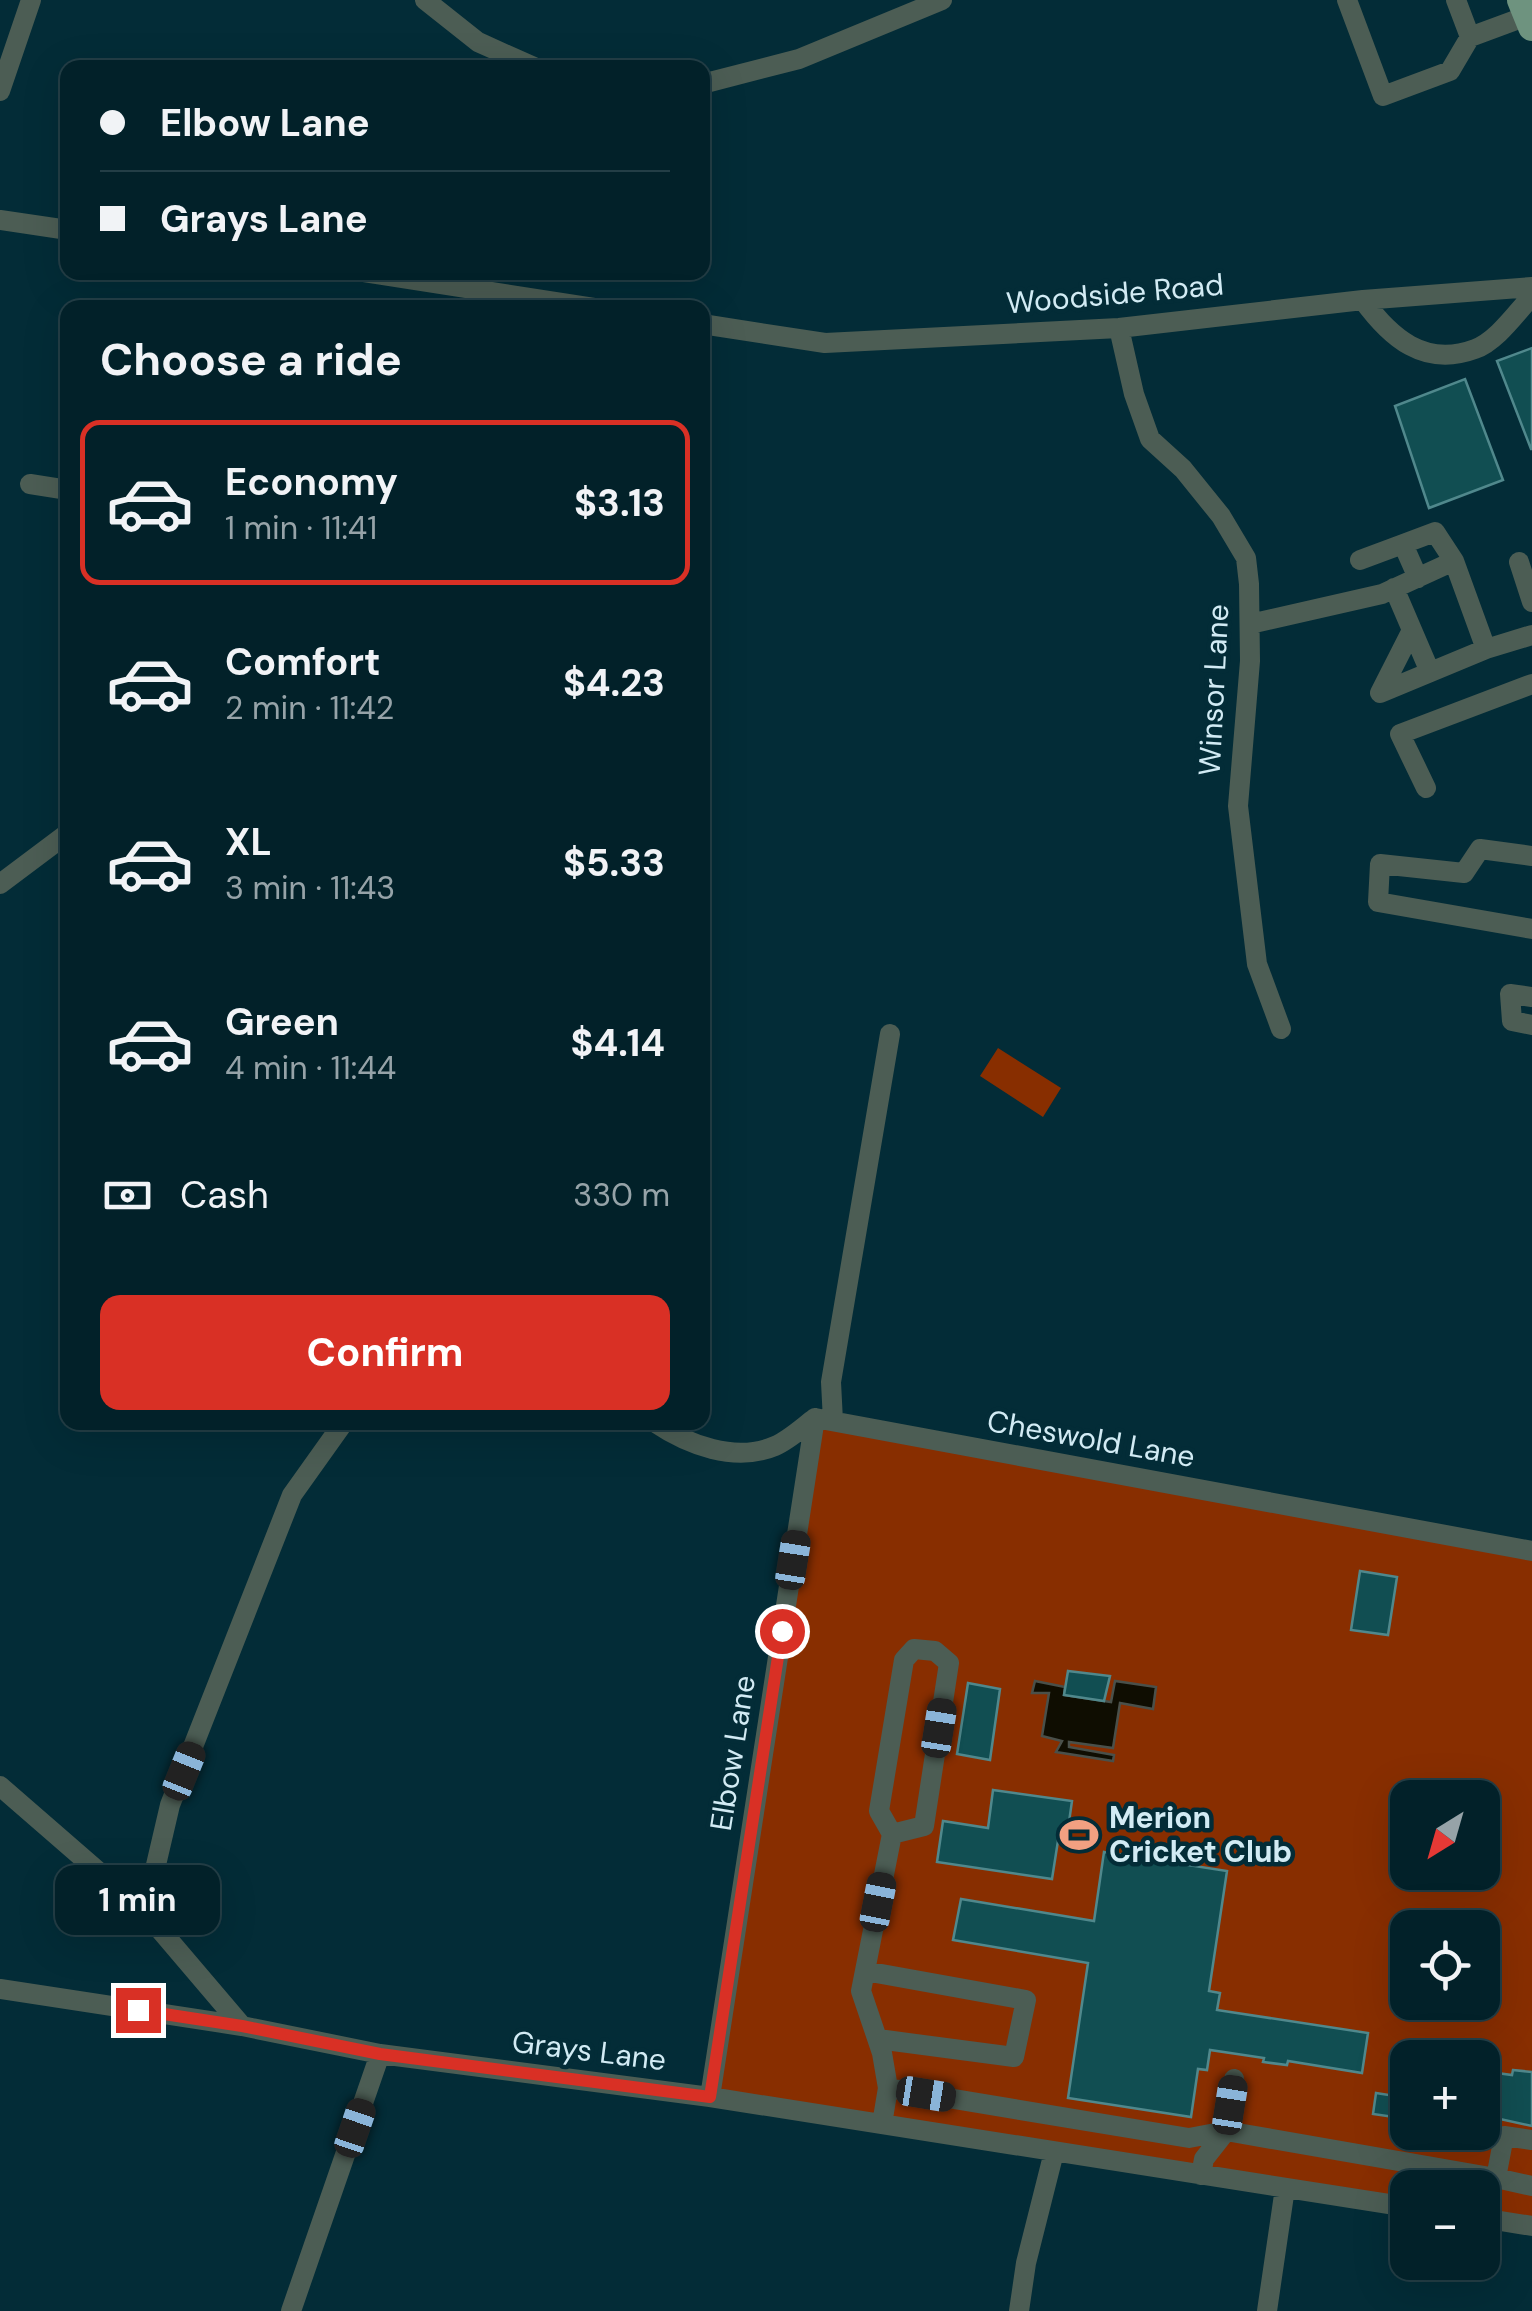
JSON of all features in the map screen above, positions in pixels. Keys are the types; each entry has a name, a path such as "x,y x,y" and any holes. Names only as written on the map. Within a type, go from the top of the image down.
{"street":[{"path":"0,91 31,0"},
{"path":"425,0 478,42 518,60"},
{"path":"710,82 799,58 942,0"},
{"path":"1346,0 1383,96 1450,70 1470,37 1527,14"},
{"path":"1456,0 1470,37"},
{"path":"0,220 60,229"},
{"path":"415,280 543,300"},
{"name":"Woodside Road","path":"710,325 825,343 1120,328 1362,300 1532,287"},
{"path":"1362,300 1384,328 1408,347 1444,354 1476,349 1532,296"},
{"name":"Winsor Lane","path":"1120,328 1134,394 1150,439 1183,469 1221,516 1246,558 1250,661 1238,806 1257,964 1281,1029"},
{"path":"30,484 60,489"},
{"path":"1360,560 1434,532 1454,561 1486,648"},
{"path":"1402,544 1418,578"},
{"path":"1250,624 1394,588 1454,561"},
{"path":"1519,562 1532,602"},
{"path":"1394,588 1430,672"},
{"path":"1412,630 1380,693 1486,648 1532,635"},
{"path":"1426,788 1400,734 1532,684"},
{"path":"0,884 60,839"},
{"path":"1532,856 1480,849 1464,873 1380,864 1378,902 1532,929"},
{"path":"1532,997 1510,994 1512,1022 1532,1025"},
{"name":"Elbow Lane","path":"710,2097 890,1034"},
{"path":"665,1430 675,1437 743,1455 777,1446 824,1420"},
{"name":"Cheswold Lane","path":"824,1420 1532,1551"},
{"path":"145,1912 170,1805 292,1496 338,1430"},
{"path":"882,2124 888,2088 862,1990 892,1834 879,1811 904,1660 914,1649 935,1651 949,1663 924,1826 892,1834"},
{"path":"0,1786 145,1912 242,2026"},
{"path":"865,1972 1026,2000 1014,2057 878,2039"},
{"name":"Grays Lane","path":"0,1988 242,2026 380,2054 710,2097 1390,2204"},
{"path":"291,2311 380,2054"},
{"path":"1201,2175 1204,2159 1226,2131 1234,2079"},
{"path":"888,2088 1189,2138 1226,2131 1450,2170"},
{"path":"1498,2170 1504,2136 1532,2140"},
{"path":"1018,2311 1054,2152"},
{"path":"1500,2179 1532,2186"},
{"path":"1266,2311 1285,2188"},
{"path":"1500,2221 1532,2226"}],"shaded area":[{"path":"998,1048 1061,1088 1043,1117 980,1076"},
{"name":"Merion Cricket Club","path":"815,1418 1532,1551 1532,2223 1500,2218 1500,2170 1390,2170 1390,2201 710,2097"},
{"path":"1035,1681 1065,1687 1064,1695 1111,1702 1115,1681 1156,1687 1153,1709 1120,1703 1113,1748 1069,1742 1069,1747 1114,1755 1113,1761 1056,1752 1062,1741 1042,1736 1049,1693 1032,1693"}],"building":[{"path":"1532,348 1532,449 1531,449 1497,361"},
{"path":"1465,379 1503,480 1429,508 1395,406"},
{"path":"1360,1571 1397,1577 1388,1635 1351,1630"},
{"path":"1068,1671 1110,1676 1104,1701 1064,1695"},
{"path":"968,1683 1000,1689 990,1760 957,1754"},
{"path":"993,1790 1072,1801 1068,1829 1060,1828 1052,1879 937,1862 943,1821 988,1828"},
{"path":"1104,1852 1227,1871 1209,1991 1220,1993 1217,2010 1368,2033 1362,2073 1288,2061 1287,2065 1263,2062 1264,2058 1210,2050 1207,2070 1198,2069 1191,2117 1068,2098 1088,1963 953,1940 961,1899 1094,1921"},
{"path":"1513,2070 1532,2072 1532,2126 1500,2119 1500,2073 1512,2075"},
{"path":"1376,2093 1390,2095 1390,2116 1373,2114"}],"place":[{"name":"Merion Cricket Club","path":"1079,1835"}],"route":[{"path":"138,2010 380,2054 710,2097 782,1631"}]}
